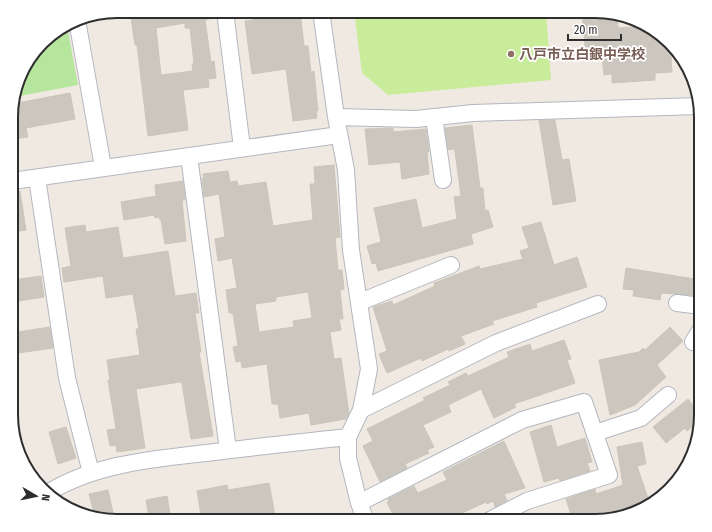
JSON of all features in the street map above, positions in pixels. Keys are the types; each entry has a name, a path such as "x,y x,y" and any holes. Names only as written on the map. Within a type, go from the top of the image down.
{"street":[{"path":"226,18 242,148"},
{"path":"322,18 336,117 346,170 351,250 369,369 361,410 348,437 348,458 364,514"},
{"path":"78,26 103,167"},
{"path":"336,117 416,119 473,113 693,106"},
{"path":"434,117 443,180"},
{"path":"18,180 103,167 339,135"},
{"path":"189,156 228,450"},
{"path":"38,178 67,378 92,473"},
{"path":"360,302 451,265"},
{"path":"677,303 694,305"},
{"path":"361,410 496,343 598,304"},
{"path":"595,433 641,418 668,395"},
{"path":"360,503 522,420 584,402 609,475 527,501 502,514"},
{"path":"56,487 92,473 152,459 348,437"}],"green space":[{"path":"355,18 547,18 551,80 388,95 362,73"},
{"path":"68,31 78,85 21,96 23,85 38,57 47,47"}],"building":[{"path":"131,18 212,18 205,20 211,62 214,61 216,78 208,79 209,87 183,90 188,130 148,136 137,45 135,45","holes":["185,23 185,28 190,28 194,64 192,64 193,71 161,75 156,28"]},
{"path":"253,18 301,18 304,46 308,46 311,72 314,71 318,111 316,111 317,118 293,121 286,69 252,74 245,21 253,20"},
{"path":"583,18 614,20 617,21 618,28 639,28 660,43 671,54 672,72 655,73 655,80 612,83 612,74 604,75 602,56 586,58"},
{"path":"70,93 75,119 26,128 28,137 18,138 19,103"},
{"path":"539,120 555,120 562,160 569,159 576,201 553,205"},
{"path":"472,125 480,188 483,188 485,211 488,210 493,227 471,234 473,244 378,271 376,263 372,264 367,246 381,242 374,208 416,199 422,228 457,219 454,197 461,196 455,151 454,149 448,150 445,128"},
{"path":"393,128 393,132 426,129 429,152 427,152 429,174 402,179 400,162 369,165 365,129"},
{"path":"334,165 340,237 335,238 338,270 342,270 344,289 340,290 343,319 339,319 341,330 330,332 334,359 341,358 349,413 346,419 311,425 309,413 280,418 278,404 272,404 267,364 242,368 241,361 236,362 233,347 238,346 233,313 229,313 226,290 237,288 232,258 218,261 215,239 225,237 219,194 204,197 202,178 204,178 203,174 228,171 230,182 237,181 238,186 266,182 273,226 313,220 310,184 315,184 314,167","holes":["308,292 312,318 293,321 294,327 259,332 255,304 276,301 276,297"]},
{"path":"183,181 185,200 182,200 186,241 165,244 161,220 159,217 155,218 154,215 124,220 121,202 156,196 155,185"},
{"path":"18,191 20,191 26,230 18,231"},
{"path":"541,222 554,265 577,257 587,287 536,303 537,307 492,321 494,324 461,336 465,344 449,351 448,349 422,361 421,358 387,373 379,354 387,351 373,307 392,301 393,305 435,286 434,283 479,266 480,269 523,259 520,251 529,248 522,227"},
{"path":"85,225 86,232 118,227 123,258 168,251 175,296 196,293 199,313 195,313 201,352 199,352 213,436 191,439 182,383 180,382 136,389 145,448 117,452 116,445 110,446 107,430 116,429 108,380 110,380 107,360 140,355 136,329 139,329 133,294 106,298 103,276 64,282 62,268 71,266 65,228"},
{"path":"626,268 694,279 694,295 661,293 660,300 633,296 634,290 623,289"},
{"path":"41,276 44,297 18,301 18,279"},
{"path":"50,327 53,348 18,353 18,332"},
{"path":"670,327 683,341 657,365 666,377 635,405 610,415 599,360 639,352 643,348 645,350"},
{"path":"564,340 571,359 567,360 575,383 514,404 516,407 494,418 481,389 448,405 451,412 423,425 434,447 427,450 429,453 405,464 407,468 380,482 363,446 373,441 367,429 425,400 423,398 450,385 448,382 466,373 468,376 509,357 507,352 530,344 532,351"},
{"path":"688,399 694,406 693,426 687,431 685,428 666,443 653,427"},
{"path":"551,425 557,447 585,438 592,462 587,463 590,471 560,481 559,478 544,482 530,432"},
{"path":"66,427 76,458 58,464 49,432"},
{"path":"504,441 525,488 504,494 507,500 495,507 493,501 487,504 486,502 460,514 393,514 387,502 389,502 388,499 414,486 418,493 447,480 443,472"},
{"path":"642,442 646,464 637,466 648,498 627,509 614,512 601,514 571,514 566,499 595,489 596,494 623,485 617,447"},
{"path":"269,483 275,514 201,514 197,491 227,485 228,490"},
{"path":"108,490 113,514 94,511 89,494"},
{"path":"167,496 170,514 148,514 146,500"}],"place":[{"name":"八戸市立白銀中学校","path":"511,54"}]}
